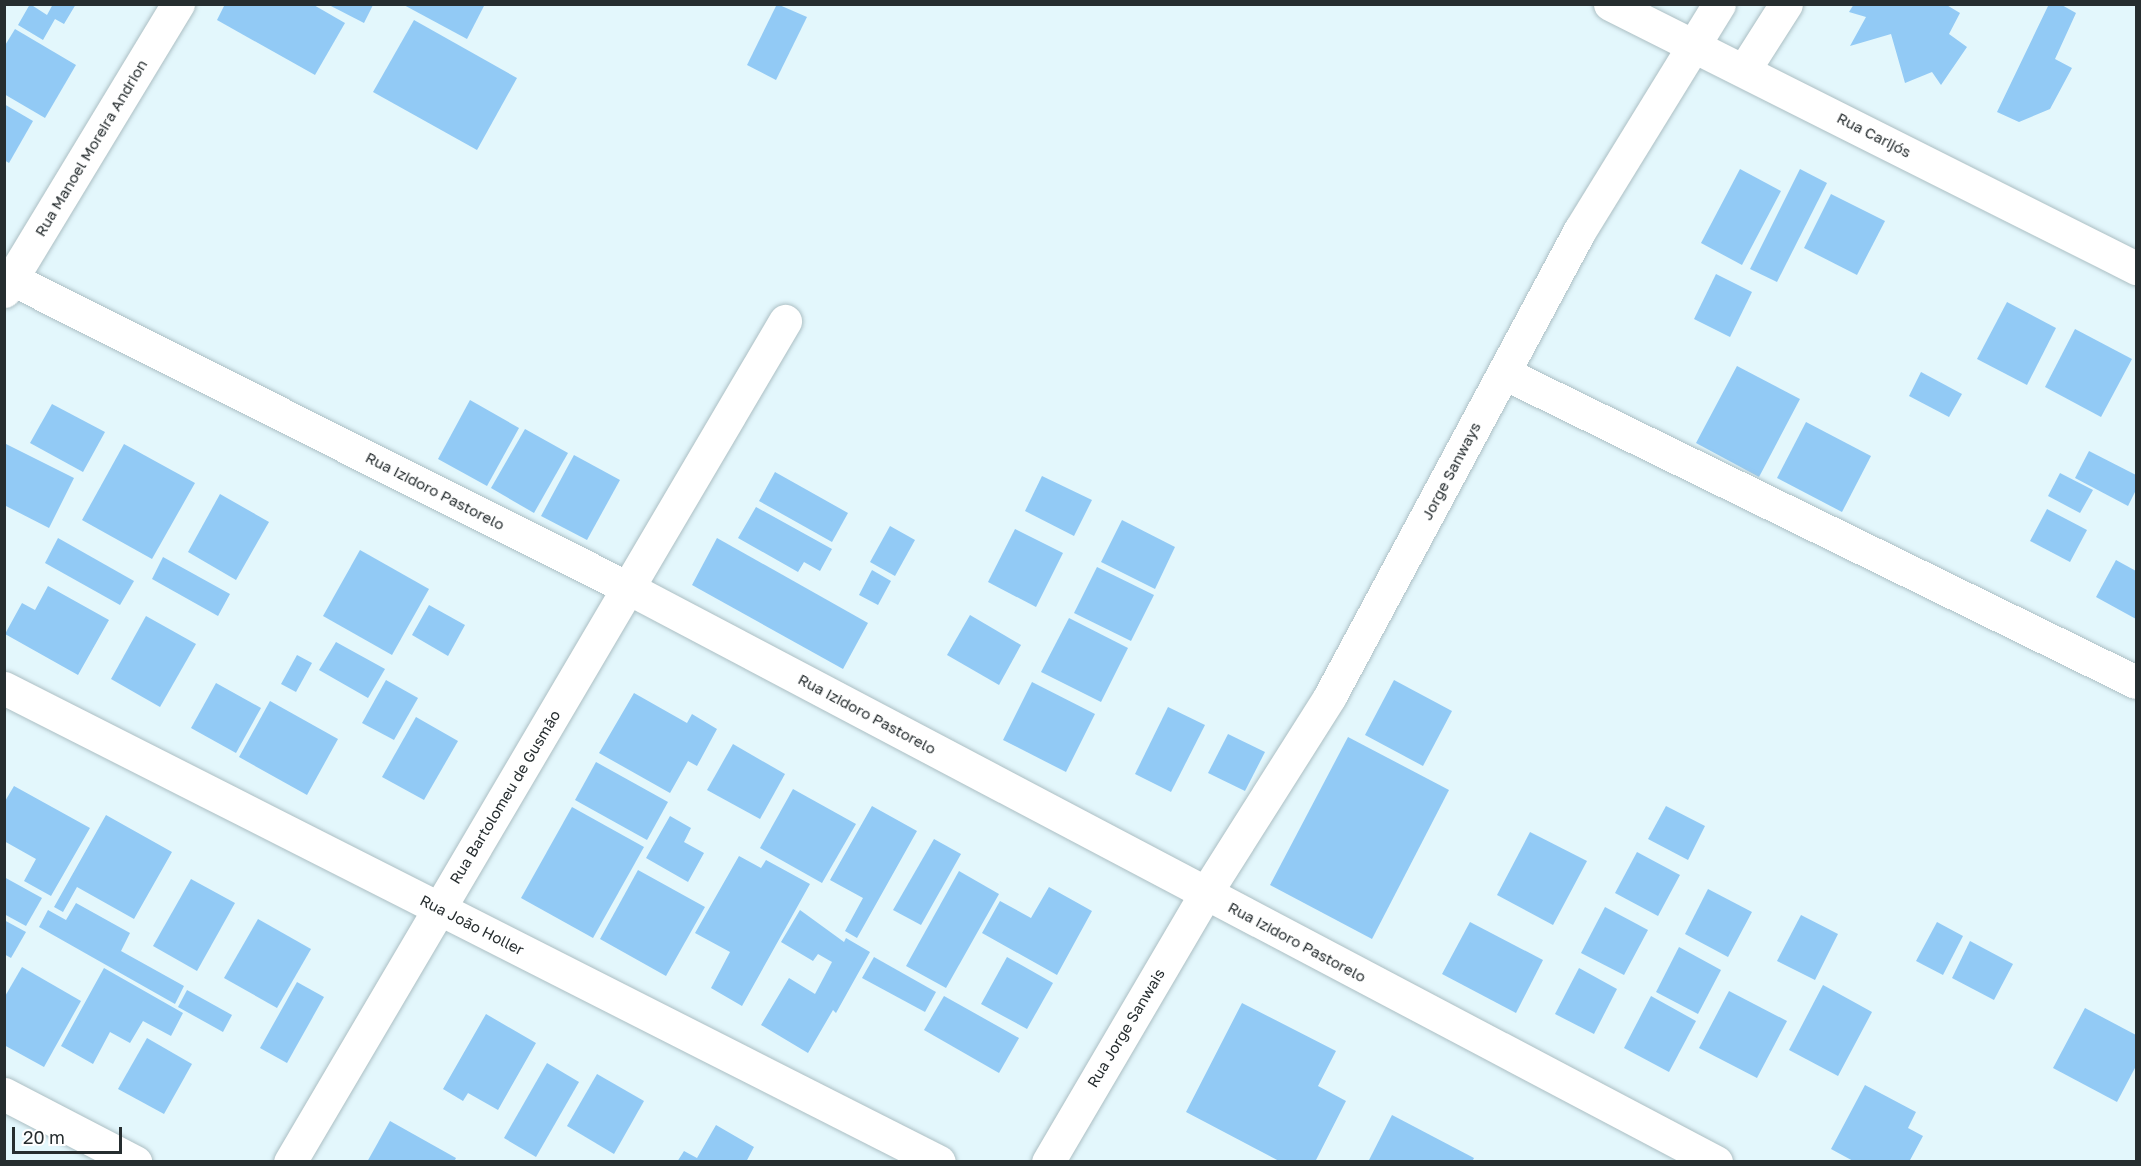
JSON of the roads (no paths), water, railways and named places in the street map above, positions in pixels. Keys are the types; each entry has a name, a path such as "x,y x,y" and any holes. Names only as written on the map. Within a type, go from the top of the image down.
{"street":[{"name":"Rua Manoel Moreira Andrion","path":"8,285 178,4"},
{"name":"Rua Carijós","path":"1610,4 2136,268"},
{"path":"1690,46 1719,4"},
{"path":"1744,70 1786,4"},
{"name":"Jorge Sanways","path":"1205,894 1330,696 1580,230 1690,46"},
{"name":"Rua Izidoro Pastorelo","path":"8,285 630,589 1205,894 1716,1161"},
{"name":"Rua Bartolomeu de Gusmão","path":"290,1161 438,908 630,589 785,321"},
{"path":"1504,373 2136,682"},
{"name":"Rua João Holler","path":"4,688 939,1161"},
{"name":"Rua Jorge Sanwais","path":"1048,1161 1205,894"},
{"path":"4,1094 135,1161"}]}
